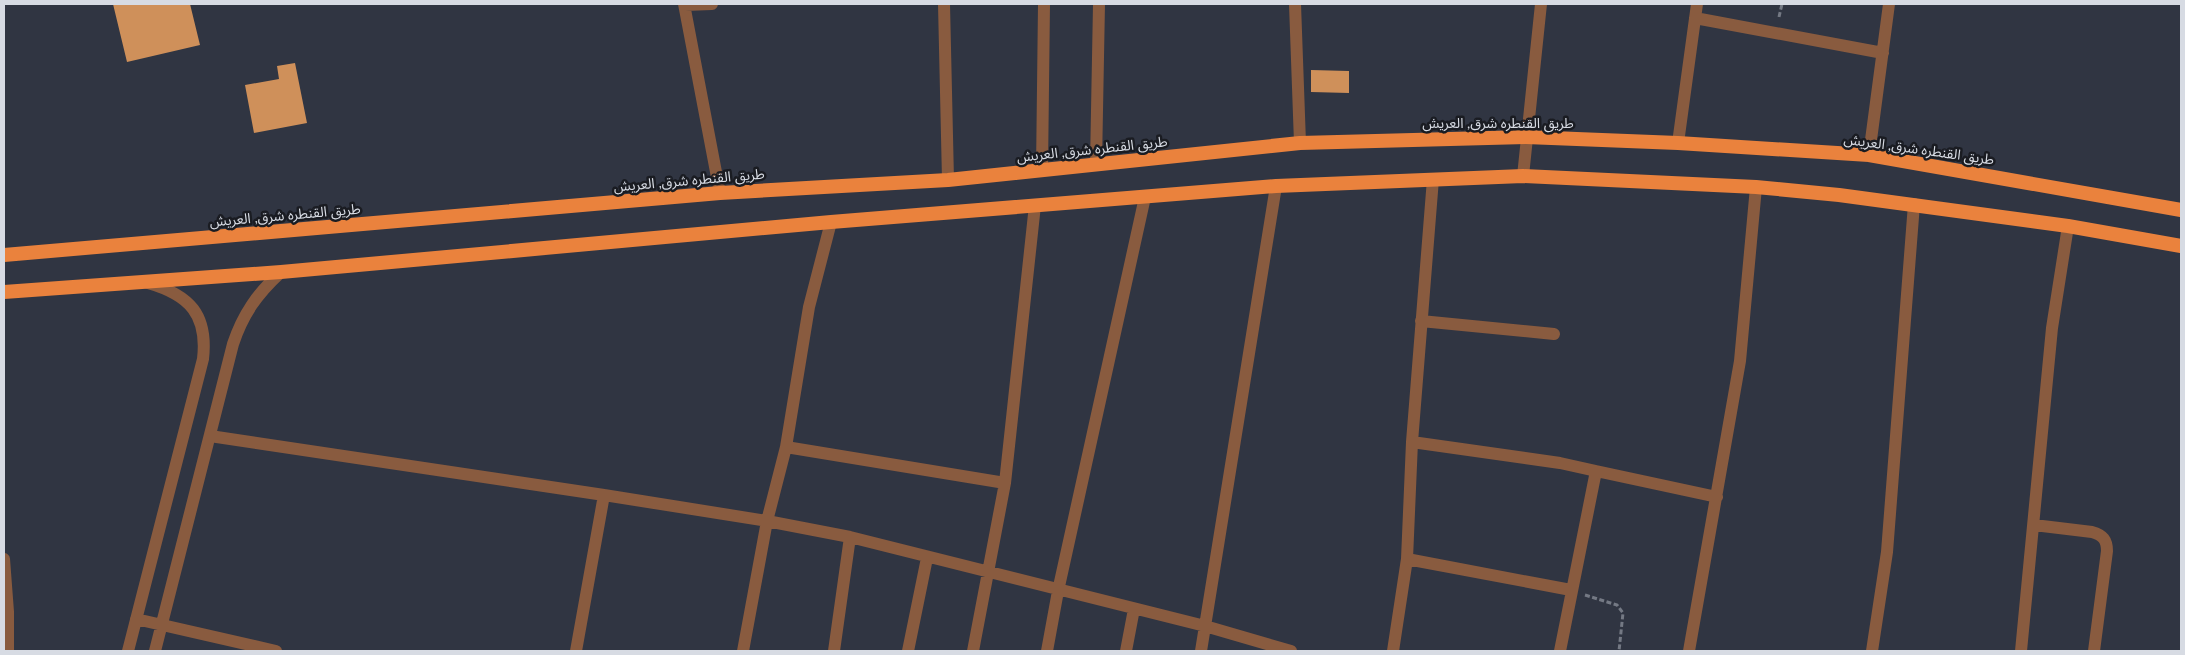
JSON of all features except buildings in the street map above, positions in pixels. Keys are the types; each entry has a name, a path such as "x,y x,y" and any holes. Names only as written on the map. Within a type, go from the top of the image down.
{"highway":[{"name":"طريق القنطره شرق, العريش","path":"4,255 720,193 948,180 1300,143 1526,137 1678,142 1869,155 2181,210"},
{"path":"4,292 281,272 830,222 1276,186 1524,176 1756,186 1914,204 2068,226 2181,246"}],"street":[{"path":"712,4 684,4 720,193"},
{"path":"944,4 948,180"},
{"path":"1042,170 1044,4"},
{"path":"1096,164 1099,4"},
{"path":"1295,4 1300,143"},
{"path":"1524,176 1526,137 1541,4"},
{"path":"1678,142 1697,4"},
{"path":"1869,155 1889,4"},
{"path":"1695,18 1883,53"},
{"path":"1393,651 1407,559 1412,442 1433,179"},
{"path":"1201,651 1276,186"},
{"path":"1689,651 1740,360 1756,186"},
{"path":"1047,651 1058,591 1145,197"},
{"path":"1872,651 1887,552 1914,204"},
{"path":"973,651 1004,483 1035,205"},
{"path":"743,651 768,521 786,447 809,307 830,222"},
{"path":"2024,651 2052,328 2068,226"},
{"path":"155,651 241,320 252,302 281,272"},
{"path":"128,651 203,359 205,341 201,320 181,297 166,288 143,281"},
{"path":"1422,321 1554,334"},
{"path":"210,436 604,495 768,521 850,537 1058,591 1205,626 1291,651"},
{"path":"1412,442 1560,463 1717,497"},
{"path":"786,447 1004,483"},
{"path":"1560,651 1596,471"},
{"path":"576,651 604,495"},
{"path":"2034,524 2092,532 2100,535 2106,541 2107,550 2094,651"},
{"path":"834,651 850,537"},
{"path":"908,651 927,558"},
{"path":"4,559 8,651"},
{"path":"1407,559 1571,590"},
{"path":"1126,651 1134,609"},
{"path":"136,619 276,651"}],"path":[{"path":"1779,17 1782,4"},
{"path":"1571,590 1617,605 1623,613 1624,622 1619,651"}]}
